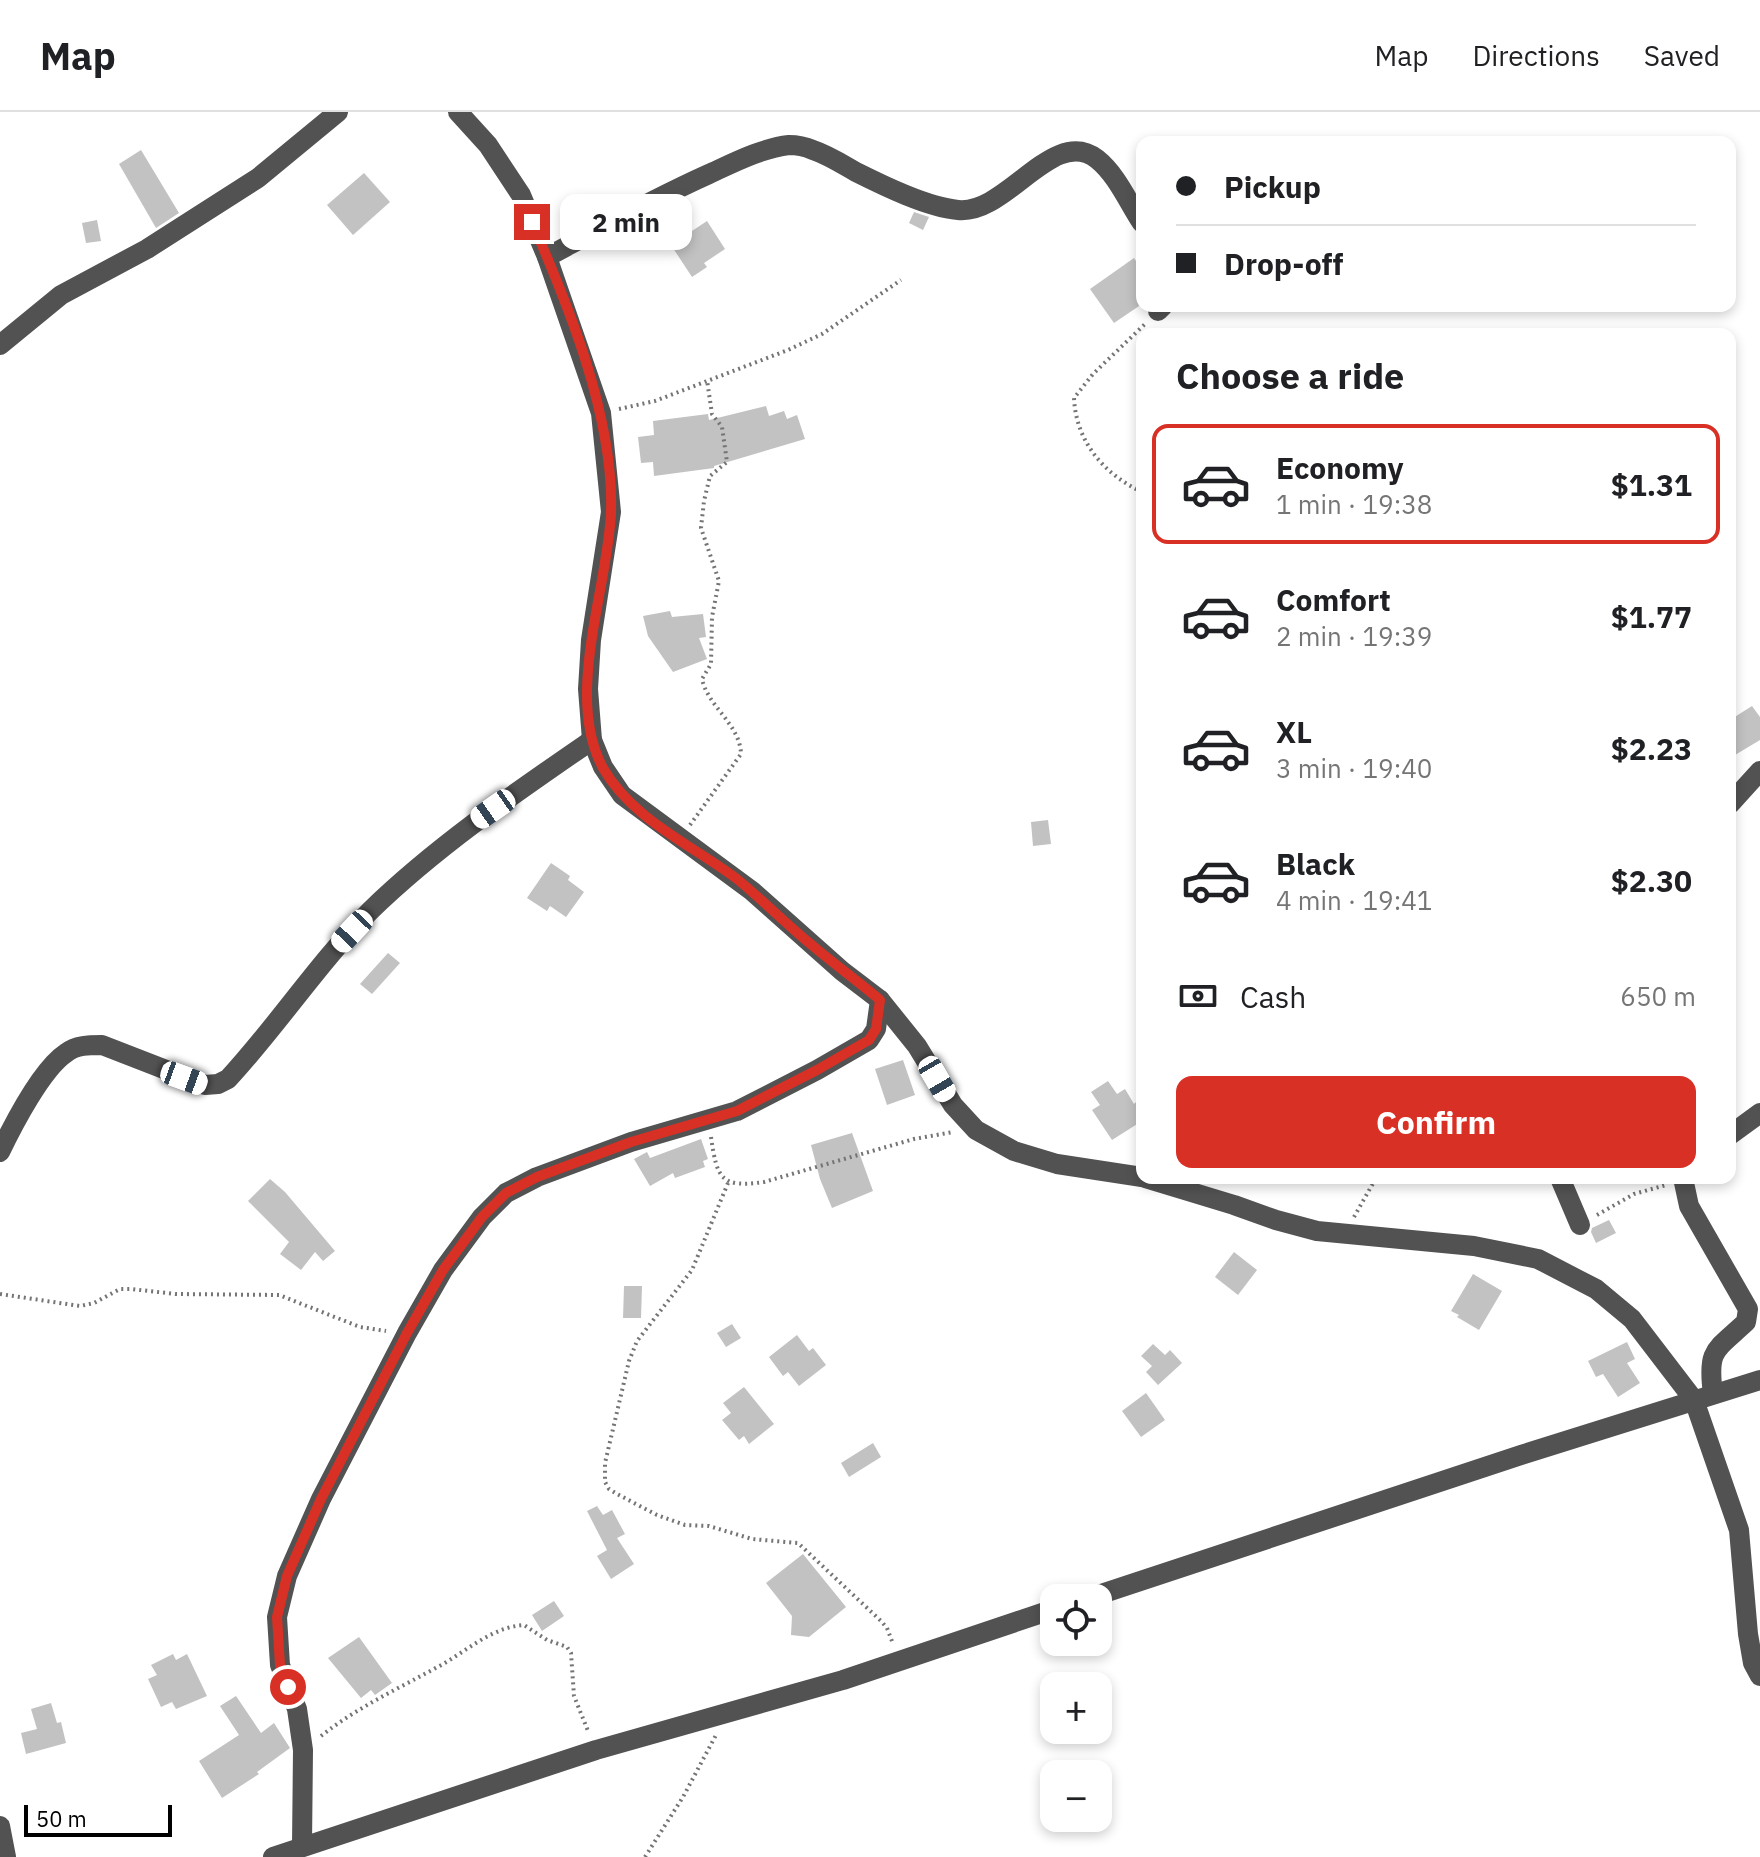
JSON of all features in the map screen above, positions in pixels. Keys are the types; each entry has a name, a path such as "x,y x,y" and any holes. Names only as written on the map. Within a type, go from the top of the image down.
{"street":[{"path":"0,345 61,295 147,249 258,178 338,112"},
{"path":"458,112 488,145 521,195 547,257 601,413 611,512 591,640 588,689 592,740 603,767 622,795 752,891 821,953 880,1000 917,1046 953,1105 976,1130 1014,1151 1057,1164 1136,1177"},
{"path":"547,257 648,202 725,166 791,145 812,149 860,174 930,203 960,211 996,200 1040,166 1074,150 1086,153 1110,172 1136,213"},
{"path":"0,1152 50,1068 67,1052 87,1044 102,1045 205,1085 228,1079 333,951 371,911 473,823 592,740"},
{"path":"1736,797 1760,771"},
{"path":"302,1846 303,1750 297,1709 280,1665 277,1617 287,1576 321,1499 443,1270 482,1217 506,1193 537,1177 631,1142 737,1111 869,1040 876,1029 880,1000"},
{"path":"1736,1131 1760,1113"},
{"path":"1163,1184 1317,1231 1474,1246 1538,1259 1596,1289 1632,1319 1703,1397"},
{"path":"1563,1184 1580,1225"},
{"path":"1684,1184 1689,1206 1748,1309 1746,1322 1727,1338 1714,1356 1703,1397 1739,1530 1748,1634 1753,1663 1760,1676"},
{"path":"1112,1590 1760,1380"},
{"path":"273,1857 596,1750 843,1680 1040,1614"},
{"path":"0,1826 6,1857"}],"path":[{"path":"601,413 655,401 788,350 822,334 901,280"},
{"path":"1140,328 1157,312"},
{"path":"1136,332 1093,374 1074,398 1078,424 1097,459 1107,471 1136,488"},
{"path":"679,839 741,754 736,733 713,704 702,679 711,664 712,617 719,581 701,528 704,501 710,476 727,462 722,427 712,414 707,380"},
{"path":"708,1121 719,1174 728,1183 742,1185 764,1182 914,1139 976,1130"},
{"path":"728,1183 692,1270 637,1341 629,1361 605,1463 605,1482 617,1494 657,1515 685,1525 709,1526 752,1539 798,1543 887,1628 899,1661"},
{"path":"1346,1233 1373,1184"},
{"path":"1580,1225 1634,1194 1666,1184"},
{"path":"0,1294 80,1306 94,1303 120,1289 176,1294 279,1295 360,1327 407,1333"},
{"path":"303,1750 351,1712 433,1670 493,1633 524,1625 547,1640 567,1647 571,1653 574,1696 596,1750"},
{"path":"645,1857 683,1797 729,1711"}],"building":[{"path":"141,150 179,213 156,228 119,164"},
{"path":"364,173 390,202 353,235 327,205"},
{"path":"914,212 929,217 923,230 909,223"},
{"path":"97,220 101,241 86,243 82,223"},
{"path":"707,221 725,249 704,263 707,267 692,277 671,245"},
{"path":"1134,258 1136,261 1136,308 1114,323 1090,289"},
{"path":"766,406 769,416 784,411 787,419 797,415 805,439 714,468 654,476 653,462 641,463 638,437 654,435 653,421 708,414 709,420"},
{"path":"670,611 672,617 703,614 706,637 699,638 707,659 673,672 648,636 643,616"},
{"path":"1752,706 1760,717 1760,740 1736,754 1736,716"},
{"path":"1048,820 1051,844 1033,846 1031,822"},
{"path":"551,863 570,876 568,880 584,892 566,917 550,906 547,911 527,898"},
{"path":"388,953 400,963 372,994 360,984"},
{"path":"903,1060 915,1095 887,1105 875,1069"},
{"path":"1108,1081 1117,1094 1125,1089 1134,1104 1136,1102 1136,1125 1112,1140 1092,1110 1100,1105 1091,1092"},
{"path":"852,1133 873,1191 832,1208 811,1145"},
{"path":"701,1139 708,1159 703,1161 705,1167 675,1178 673,1173 650,1186 634,1159 647,1152 650,1158"},
{"path":"270,1179 285,1192 335,1251 323,1261 315,1252 301,1270 280,1254 289,1242 248,1201"},
{"path":"1609,1220 1616,1233 1596,1243 1592,1228"},
{"path":"1234,1252 1257,1270 1238,1295 1215,1277"},
{"path":"1473,1274 1502,1291 1479,1330 1451,1311"},
{"path":"624,1286 642,1286 641,1318 623,1318"},
{"path":"732,1324 741,1338 726,1347 717,1333"},
{"path":"797,1335 809,1351 813,1348 826,1365 799,1386 788,1372 783,1376 769,1357"},
{"path":"1627,1342 1635,1359 1627,1363 1640,1383 1618,1397 1603,1374 1596,1377 1588,1361"},
{"path":"1153,1344 1165,1355 1170,1350 1182,1363 1158,1385 1146,1372 1152,1366 1141,1356"},
{"path":"744,1387 774,1424 749,1444 744,1436 739,1440 722,1420 731,1413 723,1403"},
{"path":"1146,1393 1165,1420 1141,1437 1122,1411"},
{"path":"873,1443 881,1457 849,1477 841,1463"},
{"path":"597,1506 603,1515 612,1510 625,1534 617,1538 634,1564 611,1579 597,1556 607,1550 587,1511"},
{"path":"803,1554 846,1607 809,1637 791,1635 792,1616 766,1583"},
{"path":"554,1601 564,1616 542,1631 532,1615"},
{"path":"359,1637 392,1683 375,1695 371,1690 361,1698 328,1658"},
{"path":"173,1654 176,1660 187,1654 207,1696 176,1709 172,1702 161,1707 148,1679 157,1675 151,1665"},
{"path":"236,1696 261,1733 274,1723 290,1748 257,1772 259,1774 222,1798 199,1761 239,1735 220,1706"},
{"path":"51,1703 57,1723 61,1722 66,1743 26,1754 21,1733 37,1729 31,1709"}],"route":[{"path":"288,1687 280,1665 277,1617 287,1576 321,1499 407,1333 443,1270 482,1217 506,1193 537,1177 631,1142 737,1111 817,1070 869,1040 876,1029 879,1012 880,1000 842,971 752,891 622,795 603,767 592,740 588,689 591,640 611,512 606,444 601,413 585,362 532,222"}]}
